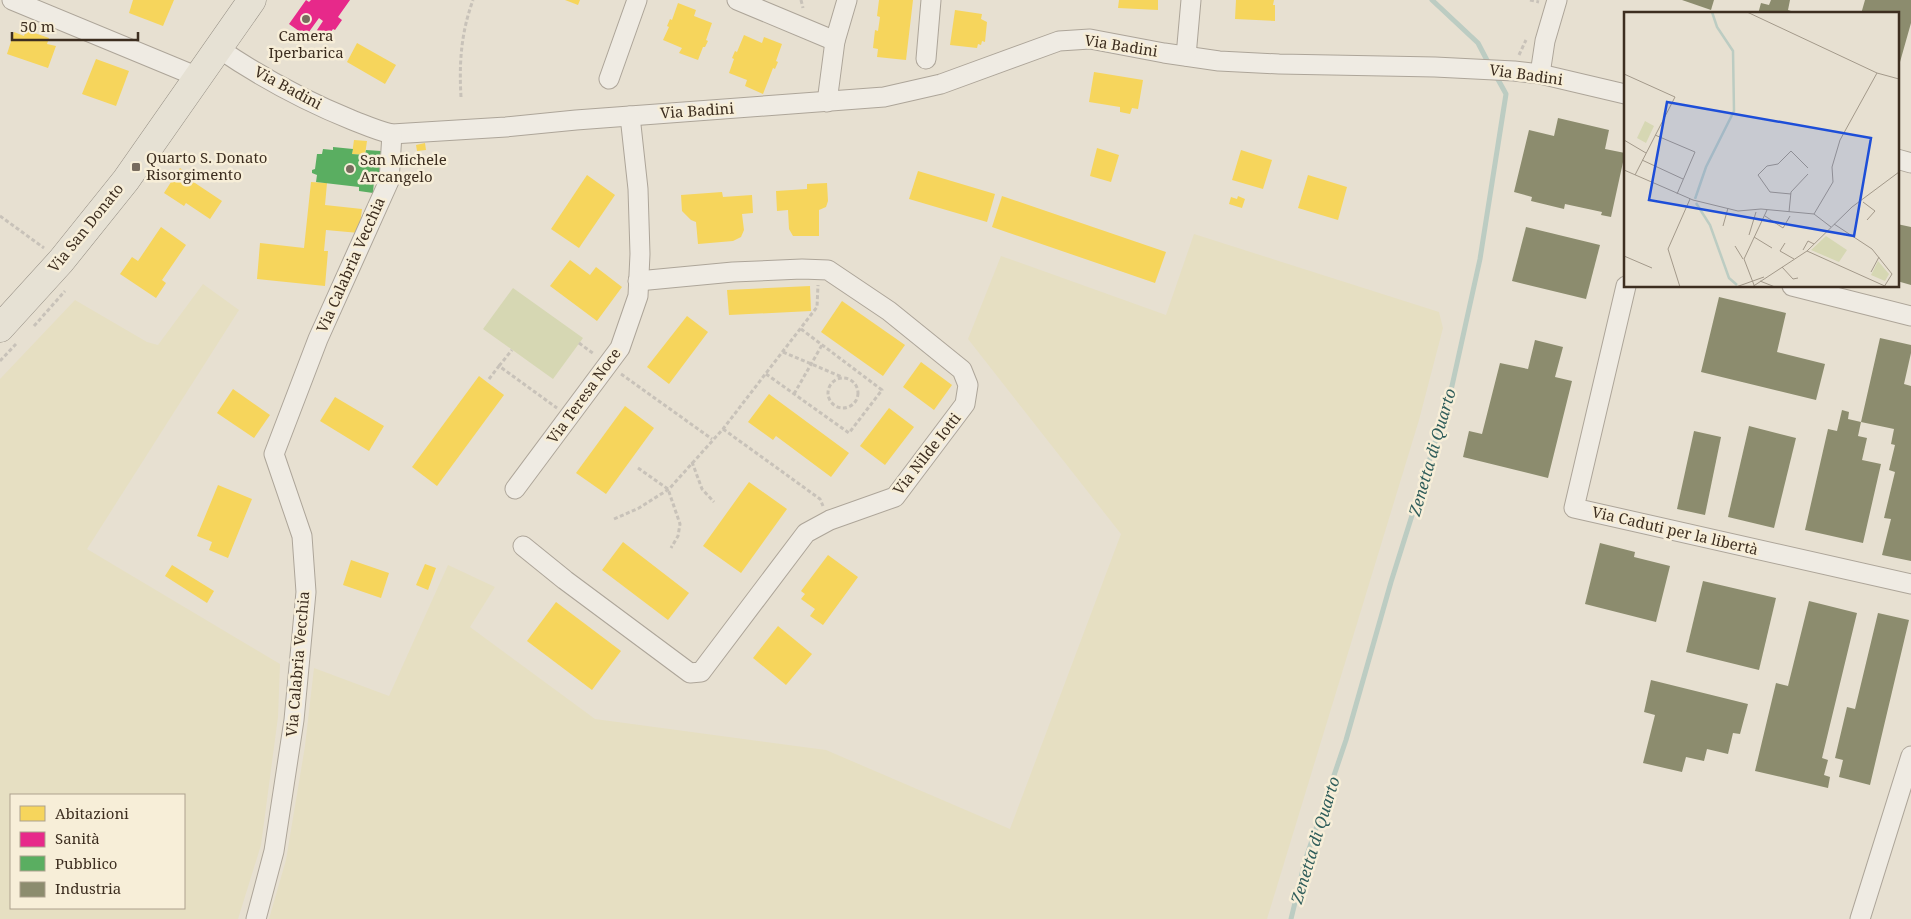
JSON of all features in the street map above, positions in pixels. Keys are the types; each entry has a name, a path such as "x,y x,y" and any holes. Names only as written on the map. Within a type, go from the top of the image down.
{"main road":[{"name":"Via San Donato","path":"0,328 61,261 126,180 252,0"}],"street":[{"path":"12,0 198,77"},
{"path":"609,79 637,0"},
{"path":"737,0 835,41"},
{"path":"827,102 835,41 847,0"},
{"path":"926,60 931,0"},
{"path":"1186,56 1191,0"},
{"path":"1540,74 1549,1"},
{"name":"Via Badini","path":"218,48 244,65 332,111 379,131 392,134 506,127 884,97 941,84 1059,41 1090,39 1219,61 1505,70 1540,74 1624,94"},
{"name":"Via Teresa Noce","path":"515,489 620,348 638,296 640,254 638,189 630,116"},
{"name":"Via Calabria Vecchia","path":"256,919 274,851 294,720 306,592 302,536 274,454 280,433 318,340 389,181 392,134"},
{"path":"1898,159 1911,162"},
{"name":"Via Nilde Iotti","path":"523,546 565,580 690,673 701,672 806,533 830,520 895,497 965,404 968,385 962,370 889,310 828,270 734,272 638,281"},
{"name":"Via Caduti per la libertà","path":"1626,288 1574,508 1911,584"},
{"path":"1800,288 1911,316"},
{"path":"1860,919 1911,756"}],"path":[{"path":"460,97 464,24 473,0"},
{"path":"1530,0 1549,1"},
{"path":"0,216 61,261"},
{"path":"614,519 639,508 668,489 723,428 817,307 818,270"},
{"path":"766,374 849,433 882,390 801,329"},
{"path":"794,394 822,345"},
{"path":"489,379 512,350"},
{"path":"783,352 845,378 854,382 859,390 859,395 850,407 840,408 835,406 829,398 829,387 836,380 845,378"},
{"path":"608,364 712,439"},
{"path":"499,366 569,417"},
{"path":"723,428 820,499 830,520"},
{"path":"692,462 702,489 714,502"},
{"path":"638,468 668,489 680,524 678,536 671,548"}],"shaded area":[{"path":"1194,234 1439,312 1443,328 1419,420 1267,919 269,919 286,860 305,746 314,668 389,696 448,565 495,587 470,627 595,719 826,750 1010,829 1121,534 968,339 1001,256 1166,315"},
{"path":"203,284 239,310 87,549 280,664 278,717 261,845 238,919 0,919 0,379 75,300 147,342 158,345"}],"green space":[{"path":"513,288 583,338 553,379 483,329"}],"building: Abitazioni":[{"path":"133,0 174,0 163,26 129,13"},
{"path":"565,0 580,0 578,5"},
{"path":"879,0 913,0 906,60 877,57 878,49 873,48 875,30 878,31 880,17 877,16"},
{"path":"1119,0 1158,0 1158,10 1118,8"},
{"path":"1236,0 1274,0 1275,21 1235,19"},
{"path":"678,3 696,10 694,16 712,23 706,40 708,41 705,47 703,47 698,60 679,53 682,48 663,40 669,27 667,26 670,19 672,20"},
{"path":"955,10 982,14 981,19 987,22 985,42 982,41 981,45 978,44 977,48 950,45"},
{"path":"26,30 49,38 47,44 56,46 48,68 7,54 14,32 24,36"},
{"path":"744,35 762,43 764,37 782,44 776,61 778,62 775,69 773,68 763,94 745,86 747,80 729,73 734,59 732,58 735,51 737,52"},
{"path":"357,43 396,65 385,84 347,62"},
{"path":"96,59 129,71 116,106 82,94"},
{"path":"1094,72 1143,80 1138,109 1132,108 1130,114 1120,112 1120,107 1089,102"},
{"path":"354,140 367,141 365,155 352,154"},
{"path":"425,143 426,150 417,151 416,145"},
{"path":"1097,148 1119,155 1111,182 1090,176"},
{"path":"1241,150 1272,160 1263,189 1232,180"},
{"path":"180,168 191,176 189,179 222,201 210,219 186,203 184,206 164,193"},
{"path":"918,171 995,194 987,222 909,199"},
{"path":"587,175 615,195 579,248 551,229"},
{"path":"1308,175 1347,187 1338,220 1298,208"},
{"path":"311,182 327,183 325,205 362,209 359,233 326,230 324,251 328,251 325,286 257,279 260,243 304,248"},
{"path":"827,183 828,201 826,207 819,210 819,236 793,236 789,229 788,210 777,211 776,191 807,189 807,184"},
{"path":"722,192 723,197 752,195 753,213 742,214 744,230 741,237 733,241 698,244 696,222 691,220 682,211 681,195"},
{"path":"1002,196 1166,252 1155,283 992,227"},
{"path":"1238,196 1245,199 1242,208 1229,204 1231,197 1237,199"},
{"path":"161,227 186,245 162,280 166,283 156,298 120,274 132,257 138,261"},
{"path":"570,260 590,275 596,267 622,287 597,321 550,286"},
{"path":"810,286 811,311 729,315 727,290"},
{"path":"842,301 905,345 883,376 821,332"},
{"path":"687,316 708,332 669,384 647,367"},
{"path":"921,362 952,385 934,410 903,387"},
{"path":"479,376 504,395 437,486 412,467"},
{"path":"233,389 270,415 254,438 217,413"},
{"path":"769,394 849,453 831,477 776,436 773,440 748,422"},
{"path":"335,397 384,426 369,451 320,421"},
{"path":"625,406 654,428 606,494 576,473"},
{"path":"889,408 914,427 885,465 860,446"},
{"path":"749,482 787,509 741,573 703,546"},
{"path":"218,485 252,499 228,558 209,550 212,542 197,536"},
{"path":"623,542 689,593 668,620 602,570"},
{"path":"828,555 858,577 823,625 810,616 815,609 801,599 805,594 801,591"},
{"path":"351,560 389,573 381,598 343,585"},
{"path":"425,564 436,568 428,590 416,585"},
{"path":"172,565 214,591 207,603 165,576"},
{"path":"556,602 621,651 592,690 527,641"},
{"path":"778,626 812,654 786,685 753,658"}],"building: Sanità":[{"name":"Camera Iperbarica","path":"306,0 309,2 311,0 350,0 338,17 342,20 327,37 317,30 323,21 319,18 306,36 289,24"}],"building: Pubblico":[{"name":"San Michele Arcangelo","path":"333,147 353,149 352,154 365,155 366,150 381,151 379,163 382,164 383,178 374,181 373,193 359,191 359,187 316,182 317,175 312,173 312,170 315,169 317,154 322,154 323,149 333,150"}],"building: Industria":[{"path":"1682,0 1714,0 1711,10"},
{"path":"1771,0 1790,0 1788,10 1794,12 1759,12 1761,3 1769,5"},
{"path":"1865,0 1911,0 1911,23 1900,62 1898,61 1898,12 1862,12"},
{"path":"1558,118 1609,130 1605,149 1624,153 1611,217 1601,215 1602,212 1565,204 1564,209 1531,201 1532,197 1514,192 1529,130 1554,136"},
{"path":"1898,224 1911,227 1911,285 1898,281"},
{"path":"1526,227 1600,245 1586,299 1512,281"},
{"path":"1719,297 1786,313 1777,352 1825,364 1816,400 1701,372"},
{"path":"1880,338 1911,345 1904,384 1911,386 1911,561 1882,555 1891,519 1884,518 1895,472 1889,470 1895,445 1891,444 1894,429 1861,422"},
{"path":"1535,340 1563,347 1555,377 1572,381 1548,478 1463,457 1469,431 1482,434 1500,363 1528,369"},
{"path":"1842,410 1849,412 1848,419 1861,422 1858,436 1867,438 1862,460 1881,464 1863,543 1805,530 1828,429 1837,431"},
{"path":"1749,426 1796,438 1774,528 1728,517"},
{"path":"1694,431 1721,437 1705,515 1677,509"},
{"path":"1600,543 1635,552 1634,557 1670,566 1656,622 1585,604"},
{"path":"1703,581 1776,598 1759,670 1686,652"},
{"path":"1809,601 1857,613 1822,758 1828,760 1824,775 1830,777 1828,788 1755,771 1776,683 1788,686"},
{"path":"1878,613 1909,620 1870,785 1839,777 1843,760 1835,758 1847,707 1855,709"},
{"path":"1651,680 1748,704 1740,734 1733,733 1728,754 1707,749 1704,761 1686,757 1682,772 1643,763 1655,715 1644,712"}],"waterway":[{"name":"Zenetta di Quarto","path":"1432,0 1478,43 1490,66"},
{"name":"Zenetta di Quarto","path":"1291,919 1305,861 1346,740 1391,582 1450,395 1480,259 1506,94 1495,74"}],"place":[{"name":"Camera Iperbarica","path":"306,19"},
{"name":"Quarto S. Donato Risorgimento","path":"136,167"},
{"name":"San Michele Arcangelo","path":"350,169"}]}
